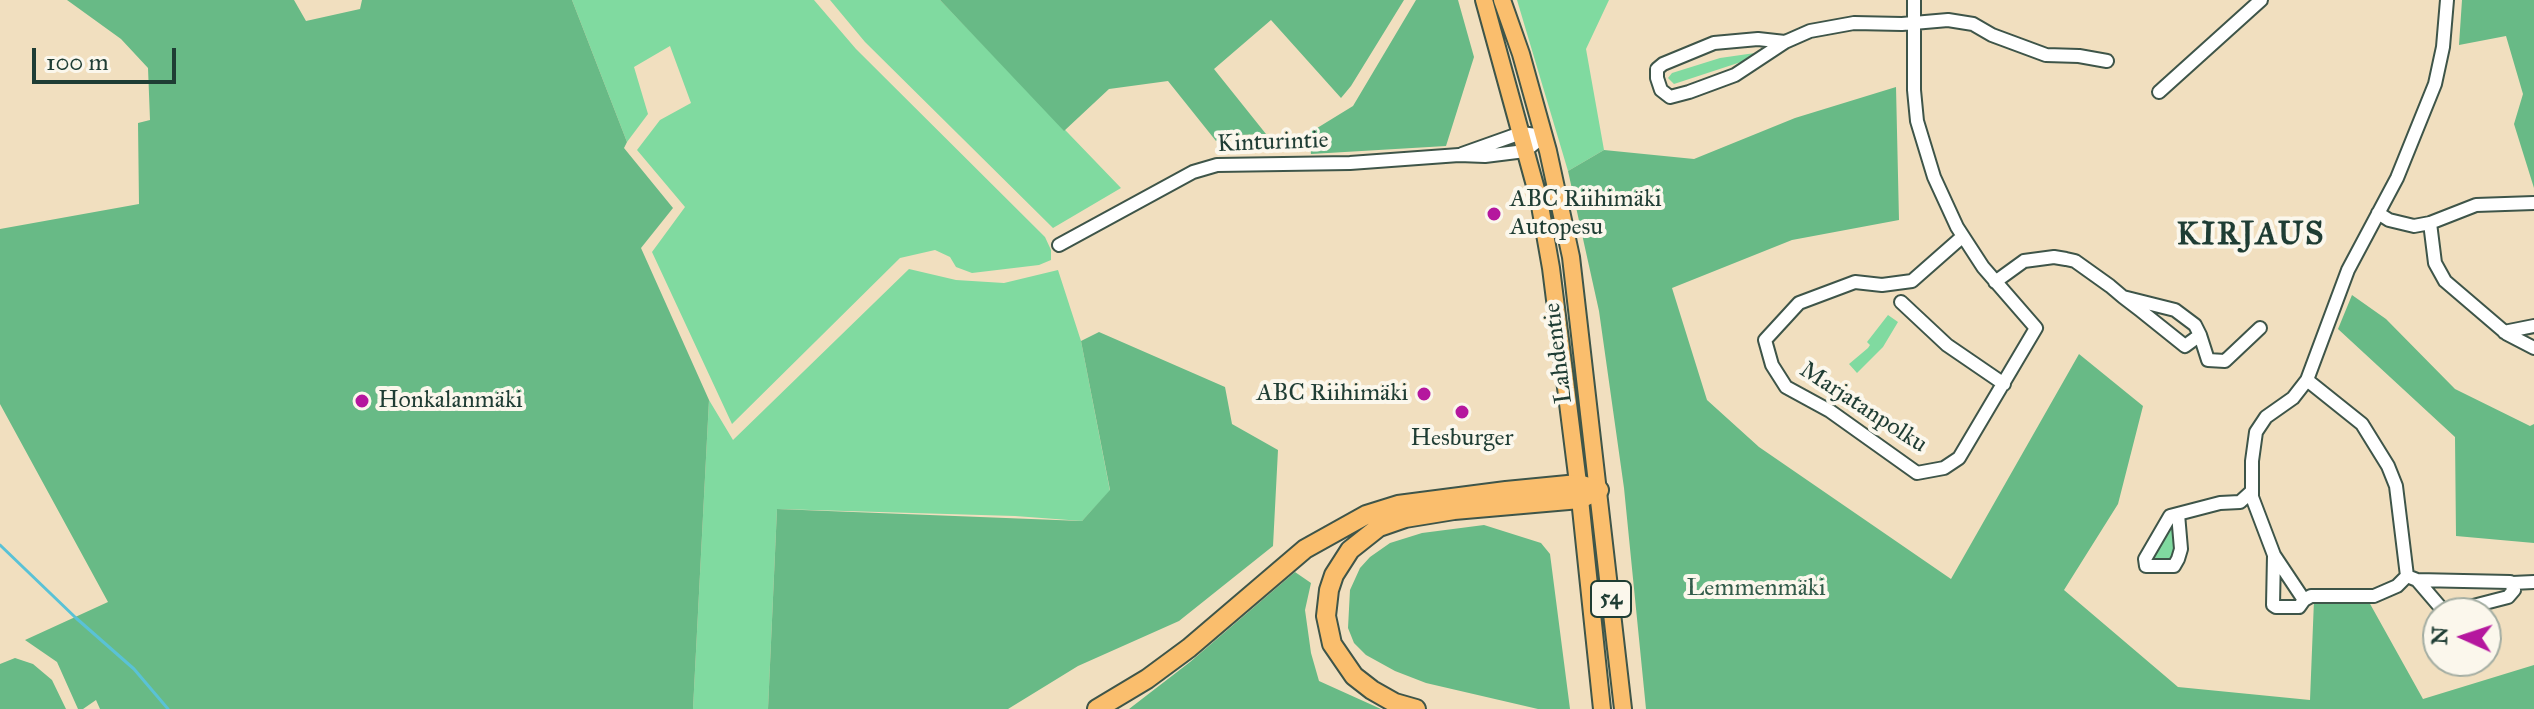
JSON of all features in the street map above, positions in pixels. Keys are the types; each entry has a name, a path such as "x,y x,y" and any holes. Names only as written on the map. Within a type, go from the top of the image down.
{"highway":[{"path":"1097,709 1179,656 1229,617 1305,549 1354,520 1381,509 1424,501 1599,490"},
{"path":"1416,709 1395,703 1363,683 1348,669 1332,644 1326,616 1329,590 1334,575 1350,550 1370,532 1405,518 1579,492"}],"main road":[{"name":"Lahdentie","path":"1484,0 1539,200 1551,268 1602,709"},
{"name":"Lahdentie","path":"1502,0 1544,136 1575,285 1623,709"}],"street":[{"path":"1914,0 1914,90 1923,148 1962,237 1995,282 2024,261 2054,257 2075,261 2185,346 2200,335"},
{"path":"2159,92 2261,0"},
{"path":"2304,600 2274,555 2251,492 2256,432 2266,417 2293,398 2307,380 2341,286 2397,178 2435,84 2443,47 2447,0"},
{"path":"1785,42 1758,39 1714,43 1663,64 1657,69 1657,78 1661,90 1670,97 1735,75 1785,42 1810,31 1830,26 1962,21 2046,55 2107,61"},
{"name":"Kinturintie","path":"1459,155 1521,133 1544,136"},
{"path":"1525,151 1544,136"},
{"name":"Kinturintie","path":"1059,245 1193,172 1217,165 1350,163 1525,151"},
{"path":"2378,213 2389,220 2414,226 2476,205 2534,203"},
{"path":"2430,223 2435,263 2445,281 2504,332 2534,348"},
{"name":"Marjatanpolku","path":"1962,237 1912,281 1882,285 1855,282 1799,303 1765,340 1772,365 1786,387 1819,403 1917,473 1944,468 1959,458 2036,328 1995,282"},
{"path":"2123,297 2175,310 2195,325 2208,360 2225,361 2260,328"},
{"path":"1901,302 1947,345 2004,384"},
{"path":"2504,332 2534,326"},
{"path":"2307,380 2362,424 2388,466 2396,486 2412,578 2441,608 2450,612 2508,597 2514,590 2512,583"},
{"path":"2178,514 2220,503 2240,502 2251,492"},
{"path":"2274,555 2273,605 2276,607 2294,608 2311,596 2374,596 2412,578 2534,582"}],"green space":[{"path":"67,0 294,0 306,21 360,9 362,0 572,0 627,142 624,148 673,208 641,248 709,400 693,709 100,709 96,700 78,709 57,662 25,640 108,602 0,404 0,229 139,204 138,123 150,120 148,68 121,39"},
{"path":"572,0 814,0 856,49 1045,237 1051,250 1051,260 1039,265 972,273 956,267 950,257 935,250 900,258 732,424 652,252 685,207 637,150 660,120 691,103 670,46 634,67 648,114 627,142"},
{"path":"830,0 940,0 1121,188 1053,228 865,42"},
{"path":"940,0 1404,0 1341,98 1271,20 1214,69 1266,134 1237,135 1216,141 1168,81 1109,89 1064,131"},
{"path":"1416,0 1458,0 1474,57 1446,146 1311,154 1309,133 1353,106"},
{"path":"1517,0 1609,0 1586,49 1604,150 1568,171"},
{"path":"2462,0 2534,0 2534,188 2514,124 2523,94 2506,36 2459,45"},
{"path":"1755,53 1741,62 1674,84 1668,78 1672,73 1720,58"},
{"name":"Lemmenmäki","path":"1896,87 1899,220 1792,240 1672,288 1707,400 1759,447 1951,579 2079,354 2143,406 2118,504 2064,590 2178,687 2310,700 2314,600 2369,602 2423,699 2534,665 2534,709 1646,709 1624,488 1599,311 1568,171 1604,150 1694,159 1795,118"},
{"path":"909,269 956,280 1004,283 1058,270 1081,341 1110,491 1082,521 777,509 768,709 693,709 709,400 733,440"},
{"path":"2352,295 2386,319 2455,389 2530,426 2534,424 2534,543 2456,536 2455,437 2338,329"},
{"path":"1888,315 1898,322 1883,347 1857,373 1849,364 1868,348 1870,345 1867,342"},
{"path":"1099,332 1225,387 1232,424 1278,450 1273,546 1179,621 1078,666 1008,709 768,709 777,509 1082,521 1110,490 1081,341"},
{"path":"2174,520 2174,560 2155,563 2150,559"},
{"path":"1484,525 1541,543 1550,554 1570,709 1538,709 1426,683 1366,655 1354,643 1348,628 1350,590 1360,568 1370,557 1390,543 1422,533"},
{"path":"1295,572 1311,583 1305,610 1311,653 1319,681 1381,709 1129,709 1190,662"},
{"path":"15,658 33,664 52,680 66,709 0,709 0,664"}],"waterway":[{"path":"0,545 134,669 168,709"}],"place":[{"name":"ABC Riihimäki Autopesu","path":"1494,214"},
{"name":"ABC Riihimäki","path":"1424,394"},
{"name":"Honkalanmäki","path":"362,401"},
{"name":"Hesburger","path":"1462,412"}],"district":[{"name":"KIRJAUS","path":"2251,236"}]}
